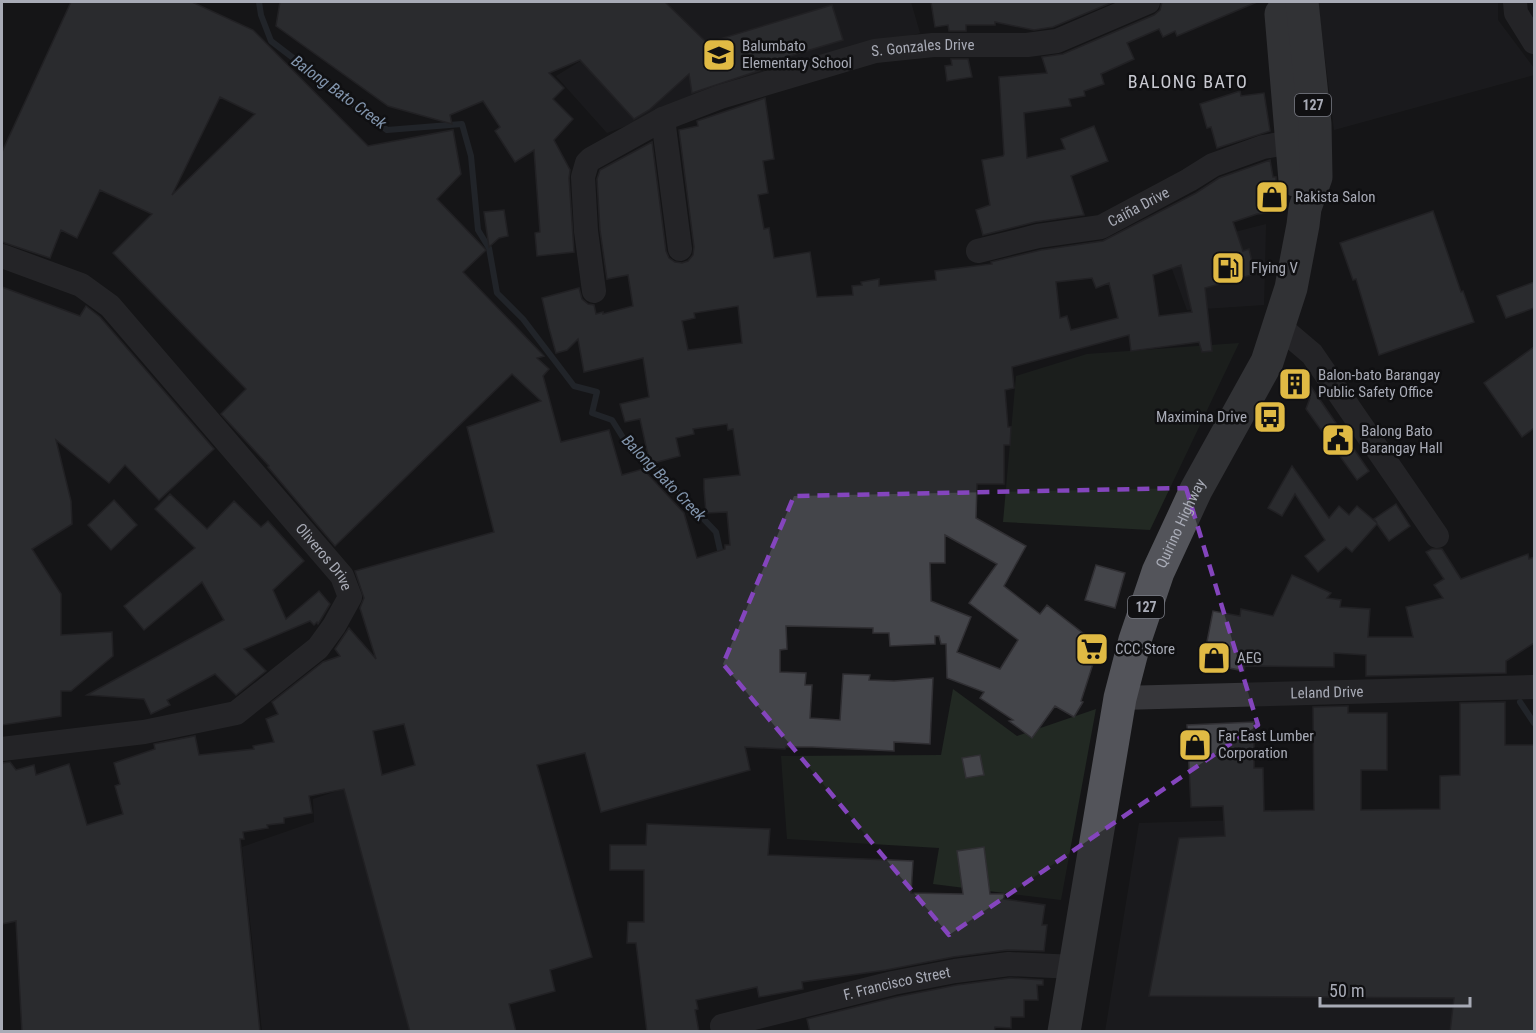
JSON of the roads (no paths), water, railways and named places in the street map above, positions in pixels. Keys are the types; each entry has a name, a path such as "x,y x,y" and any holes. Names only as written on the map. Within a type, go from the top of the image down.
{"main road":[{"name":"Quirino Highway","path":"1280,2 1294,178 1305,208"},
{"name":"Quirino Highway","path":"1064,1032 1120,698 1135,640 1158,572 1196,490 1267,362 1291,288 1304,225 1305,208 1316,177 1315,124 1302,2"}],"street":[{"name":"S. Gonzales Drive","path":"594,291 586,231 583,177 585,168 591,159 663,119 720,97 875,51 933,45 1027,45 1058,41 1148,2"},
{"path":"1515,2 1516,14 1534,42"},
{"path":"663,119 680,249"},
{"name":"Caiña Drive","path":"978,251 1038,236 1101,227 1213,165 1263,147 1292,142"},
{"name":"Oliveros Drive","path":"2,256 81,285 111,306 342,576 350,597 334,626 318,648 236,712 144,732 2,749"},
{"path":"1279,326 1312,354 1437,536"},
{"name":"Leland Drive","path":"1120,698 1534,687"},
{"name":"F. Francisco Street","path":"722,1026 955,971 1009,963 1075,967"}],"waterway":[{"name":"Balong Bato Creek","path":"259,2 261,15 271,41 387,130 462,124 471,156 478,230 489,248 497,293 523,319 574,386 597,392 592,413 612,420 627,444 649,462 716,532 722,559"},
{"path":"1520,702 1534,723"}],"place":[{"name":"Balumbato Elementary School","path":"719,55"},
{"name":"Rakista Salon","path":"1272,197"},
{"name":"Flying V","path":"1228,268"},
{"name":"Balon-bato Barangay Public Safety Office","path":"1295,384"},
{"name":"Maximina Drive","path":"1270,417"},
{"name":"Balong Bato Barangay Hall","path":"1338,440"},
{"name":"CCC Store","path":"1092,649"},
{"name":"AEG","path":"1214,658"},
{"name":"Far East Lumber Corporation","path":"1195,745"}],"district":[{"name":"BALONG BATO","path":"1188,81"}]}
